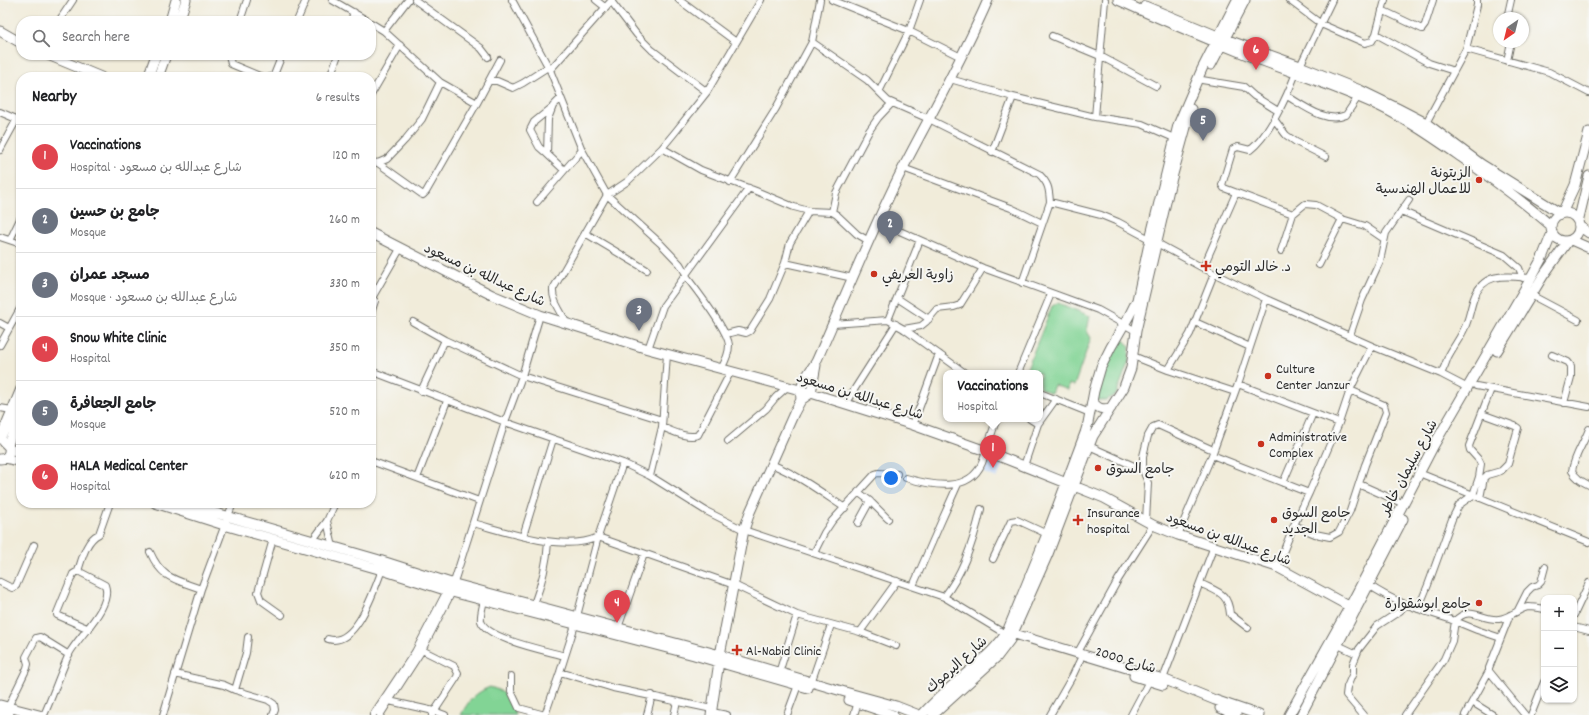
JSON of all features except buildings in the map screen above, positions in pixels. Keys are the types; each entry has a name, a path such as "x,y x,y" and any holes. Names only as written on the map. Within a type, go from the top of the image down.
{"street":[{"path":"62,16 73,0"},
{"path":"171,16 176,0"},
{"path":"181,16 186,0"},
{"path":"242,16 247,0"},
{"path":"299,16 306,0"},
{"path":"332,0 360,16"},
{"path":"384,31 408,0"},
{"path":"415,0 481,48 488,57"},
{"path":"512,0 549,69 582,150 607,195 660,243 680,264 688,279 726,334 729,346 727,359 722,369"},
{"path":"596,0 606,8"},
{"path":"489,81 497,81 513,88 549,69 606,8 611,0 637,35 652,50 707,92"},
{"path":"679,0 736,42"},
{"path":"566,323 554,300 553,290 607,195 628,181 662,148 707,92 762,0"},
{"path":"730,182 775,110 812,42 820,0"},
{"path":"832,0 909,31 961,57"},
{"path":"879,92 909,31 920,0"},
{"path":"801,400 800,390 804,380 816,362 877,221 971,38 988,0"},
{"path":"1095,117 1105,0"},
{"path":"1118,0 1168,23 1221,40"},
{"path":"1133,0 1221,40 1298,70 1380,106 1416,126 1486,174 1551,229 1557,239 1569,240 1589,248"},
{"path":"1007,635 1048,554 1085,433 1101,367 1137,300 1188,116 1237,0"},
{"path":"1007,635 1047,534 1070,484 1097,429 1124,387 1133,356 1136,331 1174,138 1178,125 1199,75 1245,0"},
{"path":"1289,0 1321,24 1365,43 1372,41 1376,34 1385,0"},
{"path":"1293,214 1224,188 1222,185 1231,152 1236,147 1248,150 1252,148 1274,119 1287,96 1332,0"},
{"path":"1382,10 1422,29 1425,25 1433,0"},
{"path":"1426,123 1466,49 1477,0"},
{"path":"1508,12 1511,0"},
{"path":"353,16 354,12"},
{"path":"376,26 384,31 440,82 477,103"},
{"path":"0,31 16,40"},
{"path":"1376,34 1429,63 1454,71"},
{"path":"1052,36 1100,56 1156,86"},
{"path":"812,42 852,68 867,80 883,97 892,103 929,119 992,152 1040,174 1046,182 1050,202 1022,283"},
{"path":"376,87 400,46"},
{"path":"1507,61 1510,48"},
{"path":"1466,49 1550,72 1589,92"},
{"path":"59,60 86,72"},
{"path":"150,72 154,60"},
{"path":"160,72 164,60"},
{"path":"230,60 231,64 250,72"},
{"path":"275,72 280,60"},
{"path":"332,72 336,60"},
{"path":"376,163 423,195 430,186 500,60"},
{"path":"1298,70 1360,90 1426,123 1481,164 1561,213 1574,216 1578,224 1589,233"},
{"path":"950,79 1013,97 1095,117 1142,124 1174,138"},
{"path":"1202,80 1244,87 1254,96 1278,111"},
{"path":"376,162 387,159 422,119 440,82"},
{"path":"1287,96 1322,115 1331,118 1346,115 1358,97"},
{"path":"992,152 1013,97"},
{"path":"561,98 534,122 530,130 537,143 564,170"},
{"path":"832,212 836,193 869,131 878,118 892,103"},
{"path":"547,154 548,119 553,106"},
{"path":"0,112 16,119"},
{"path":"1274,119 1286,134 1296,142 1326,157"},
{"path":"0,150 16,125"},
{"path":"1551,229 1554,217 1561,213 1575,185 1589,132"},
{"path":"662,148 701,170 749,188 794,208 809,211 832,212 858,234 869,241"},
{"path":"537,202 582,150"},
{"path":"903,168 1011,208 1042,222"},
{"path":"1569,240 1576,235 1589,176"},
{"path":"648,349 662,306 749,188"},
{"path":"1203,268 1236,192"},
{"path":"1350,335 1362,300 1380,261 1384,239 1392,223 1409,200"},
{"path":"1050,202 1101,215 1118,222 1214,274 1266,299 1372,346 1472,387 1491,389 1589,407"},
{"path":"1281,251 1293,214 1302,205 1310,203 1342,218 1365,226 1384,239"},
{"path":"726,334 738,331 750,331 770,299 785,263 790,244 809,211"},
{"path":"1401,211 1504,255 1519,268 1527,278"},
{"path":"1319,265 1342,218"},
{"path":"877,221 983,268 1098,310 1136,331"},
{"path":"10,240 16,227"},
{"name":"شارع سليمان خاطر","path":"1288,715 1353,608 1369,585 1424,475 1472,387 1527,278 1542,258 1551,229"},
{"path":"585,233 647,270"},
{"name":"شارع عبدالله بن مسعود","path":"376,236 492,294 540,315 648,349 811,393 913,425 986,451 1104,498 1149,523 1178,536 1214,546 1277,567 1353,608"},
{"path":"0,237 16,242"},
{"path":"888,320 920,240"},
{"name":"شارع سليمان خاطر","path":"1302,715 1338,645 1353,608 1434,445 1531,295 1569,240"},
{"path":"376,291 400,249"},
{"path":"785,263 853,278"},
{"path":"904,329 921,326 938,309 960,305 983,268"},
{"path":"1168,370 1196,322 1214,274"},
{"path":"1441,374 1448,358 1465,329 1474,297 1484,282 1498,276 1527,278"},
{"path":"1019,370 1051,294"},
{"path":"1531,295 1578,320"},
{"path":"897,298 929,319"},
{"path":"1178,536 1238,384 1266,299"},
{"path":"380,715 422,650 453,586 479,501 522,376 540,315"},
{"path":"0,345 16,316"},
{"path":"833,324 888,320 904,329 961,370"},
{"path":"413,322 445,340 522,376 662,420"},
{"path":"1196,322 1250,347"},
{"path":"0,323 9,328"},
{"path":"845,404 896,324"},
{"path":"421,391 445,340"},
{"path":"1277,567 1339,423 1350,390 1372,346"},
{"path":"650,476 662,427 667,354"},
{"path":"913,425 939,354"},
{"path":"1552,354 1568,362 1571,366 1571,377 1564,402"},
{"path":"1133,356 1168,370 1235,392"},
{"path":"712,712 720,659 744,530 750,512 771,464 801,400 811,393 816,362"},
{"path":"662,427 688,436 693,437 698,435 731,371"},
{"path":"376,373 447,401 623,463 650,476 706,511 744,530 944,597 1007,635"},
{"path":"1238,384 1339,423"},
{"path":"728,441 766,409 787,387"},
{"path":"1418,608 1456,511 1460,505 1473,495 1481,464 1470,450 1469,446 1491,389"},
{"path":"1294,525 1330,537 1336,535 1350,511 1365,464 1384,416 1385,408 1384,405 1379,402 1350,390"},
{"path":"1043,394 1090,413"},
{"path":"1043,417 1056,399"},
{"path":"417,478 447,401"},
{"path":"1092,401 1096,407 1100,409 1111,408"},
{"path":"0,408 16,409"},
{"path":"1283,483 1313,413"},
{"path":"2,460 8,454 4,443 16,414"},
{"path":"1480,498 1484,478 1487,475 1501,471 1508,464 1518,433 1518,428 1515,426 1482,414"},
{"path":"906,478 928,485 958,484 967,480 978,469 996,422"},
{"path":"1024,466 1038,424 1035,422"},
{"path":"1050,715 1073,675 1078,656 1149,523 1148,483 1143,470 1142,456 1150,430 1158,425 1212,452 1309,493"},
{"path":"1589,429 1572,471 1575,476 1589,485"},
{"path":"523,536 553,439"},
{"path":"4,443 16,450"},
{"path":"1089,446 1143,470"},
{"path":"2,460 16,461"},
{"path":"376,463 479,501"},
{"path":"511,676 511,691 520,712 545,715 576,620 598,537 623,463"},
{"path":"771,464 786,470 815,487 845,508"},
{"path":"814,553 824,533 875,474 897,474"},
{"path":"1424,475 1589,542"},
{"path":"913,586 958,484"},
{"path":"1359,484 1404,504"},
{"path":"858,492 870,501 888,519"},
{"path":"858,523 870,501"},
{"path":"89,629 58,615 57,613 73,574 78,572 83,555 94,536 99,534 108,508"},
{"path":"175,508 333,547 453,586 484,600 618,628 720,659 798,685 858,702 892,715"},
{"path":"194,508 273,539 382,570 534,604 576,620 694,655 720,659 779,673 896,706 921,715"},
{"path":"163,715 201,589 231,508"},
{"path":"312,541 328,521 333,508"},
{"path":"944,597 952,587 959,573 977,527 982,509"},
{"path":"993,559 1011,521 1017,520 1047,534"},
{"path":"328,521 333,547"},
{"path":"473,523 548,542 580,543 590,541 598,537 734,585 798,615 860,632 896,646"},
{"path":"273,539 258,592 261,600 282,615"},
{"path":"534,604 546,566 548,542"},
{"path":"0,582 12,588 16,586 34,545"},
{"path":"1163,679 1214,546"},
{"path":"150,552 158,568 163,573 175,580 201,589"},
{"path":"618,628 644,554"},
{"path":"1518,610 1532,587 1541,582 1545,567"},
{"path":"328,639 334,641 345,638 355,628 368,604 382,570"},
{"path":"44,715 69,655 75,645 89,629 104,602 107,592 105,585 78,572"},
{"path":"860,632 897,581"},
{"path":"1200,583 1225,596 1230,605 1230,614 1248,628"},
{"path":"1577,609 1589,583"},
{"path":"1369,585 1384,595 1405,605 1418,608 1501,638"},
{"path":"373,715 415,652 453,586"},
{"path":"484,600 481,622 483,626 506,639 564,656"},
{"path":"1363,715 1346,695 1357,654 1377,626 1405,605"},
{"path":"1405,715 1444,659 1452,641 1456,622 1460,616 1466,613 1493,619 1500,619 1518,610 1529,607 1541,609"},
{"path":"779,673 798,615"},
{"path":"1465,715 1489,671 1510,615"},
{"path":"811,682 830,625"},
{"path":"1577,628 1589,631"},
{"name":"شارع 2000","path":"1007,635 1078,656 1149,681 1162,684 1236,715"},
{"name":"شارع اليرموك","path":"921,715 992,651 1007,635"},
{"name":"شارع اليرموك","path":"933,715 997,657 1007,635"},
{"path":"0,712 6,709 27,668 28,664 26,657 38,636 69,655"},
{"path":"235,690 246,653 248,637"},
{"path":"1338,645 1357,654"},
{"path":"422,650 454,666 458,673 457,677 433,713"},
{"path":"1078,656 1163,679 1259,715"},
{"path":"1489,671 1525,715"},
{"path":"560,672 613,688 652,695 727,715"},
{"path":"175,674 224,685 268,700 274,704 274,715"},
{"path":"1131,715 1149,681"},
{"path":"787,715 798,685"},
{"path":"1531,715 1541,690"},
{"path":"647,715 652,695"},
{"path":"389,702 445,715"},
{"path":"674,715 677,702"},
{"path":"854,715 858,702"},
{"path":"1472,702 1493,715"},
{"path":"6,709 38,715"}],"shaded area":[{"path":"989,458 1003,464 997,478 984,473"}],"green space":[{"path":"1058,303 1090,316 1087,331 1091,338 1074,386 1069,384 1068,390 1054,385 1051,393 1043,389 1043,370 1026,370 1052,306"},
{"path":"1118,339 1124,340 1130,347 1129,361 1116,395 1106,400 1097,400 1095,396 1096,388"},
{"path":"490,687 500,691 507,697 512,705 515,715 461,715 473,698"}],"place":[{"name":"HALA Medical Center","path":"1256,70"},
{"name":"جامع الجعافرة","path":"1203,141"},
{"name":"الزيتونة للاعمال الهندسية","path":"1479,180"},
{"name":"جامع بن حسين","path":"890,244"},
{"name":"د. خالد التومي","path":"1206,266"},
{"name":"زاوية العريفي","path":"874,274"},
{"name":"مسجد عمران","path":"639,331"},
{"name":"Culture Center Janzur","path":"1268,376"},
{"name":"Administrative Complex","path":"1261,444"},
{"name":"Vaccinations","path":"993,468"},
{"name":"جامع السوق","path":"1098,468"},
{"name":"Insurance hospital","path":"1078,520"},
{"name":"جامع السوق الجديد","path":"1274,520"},
{"name":"جامع ابوشقوارة","path":"1479,603"},
{"name":"Snow White Clinic","path":"617,623"},
{"name":"Al-Nabid Clinic","path":"737,650"}]}
